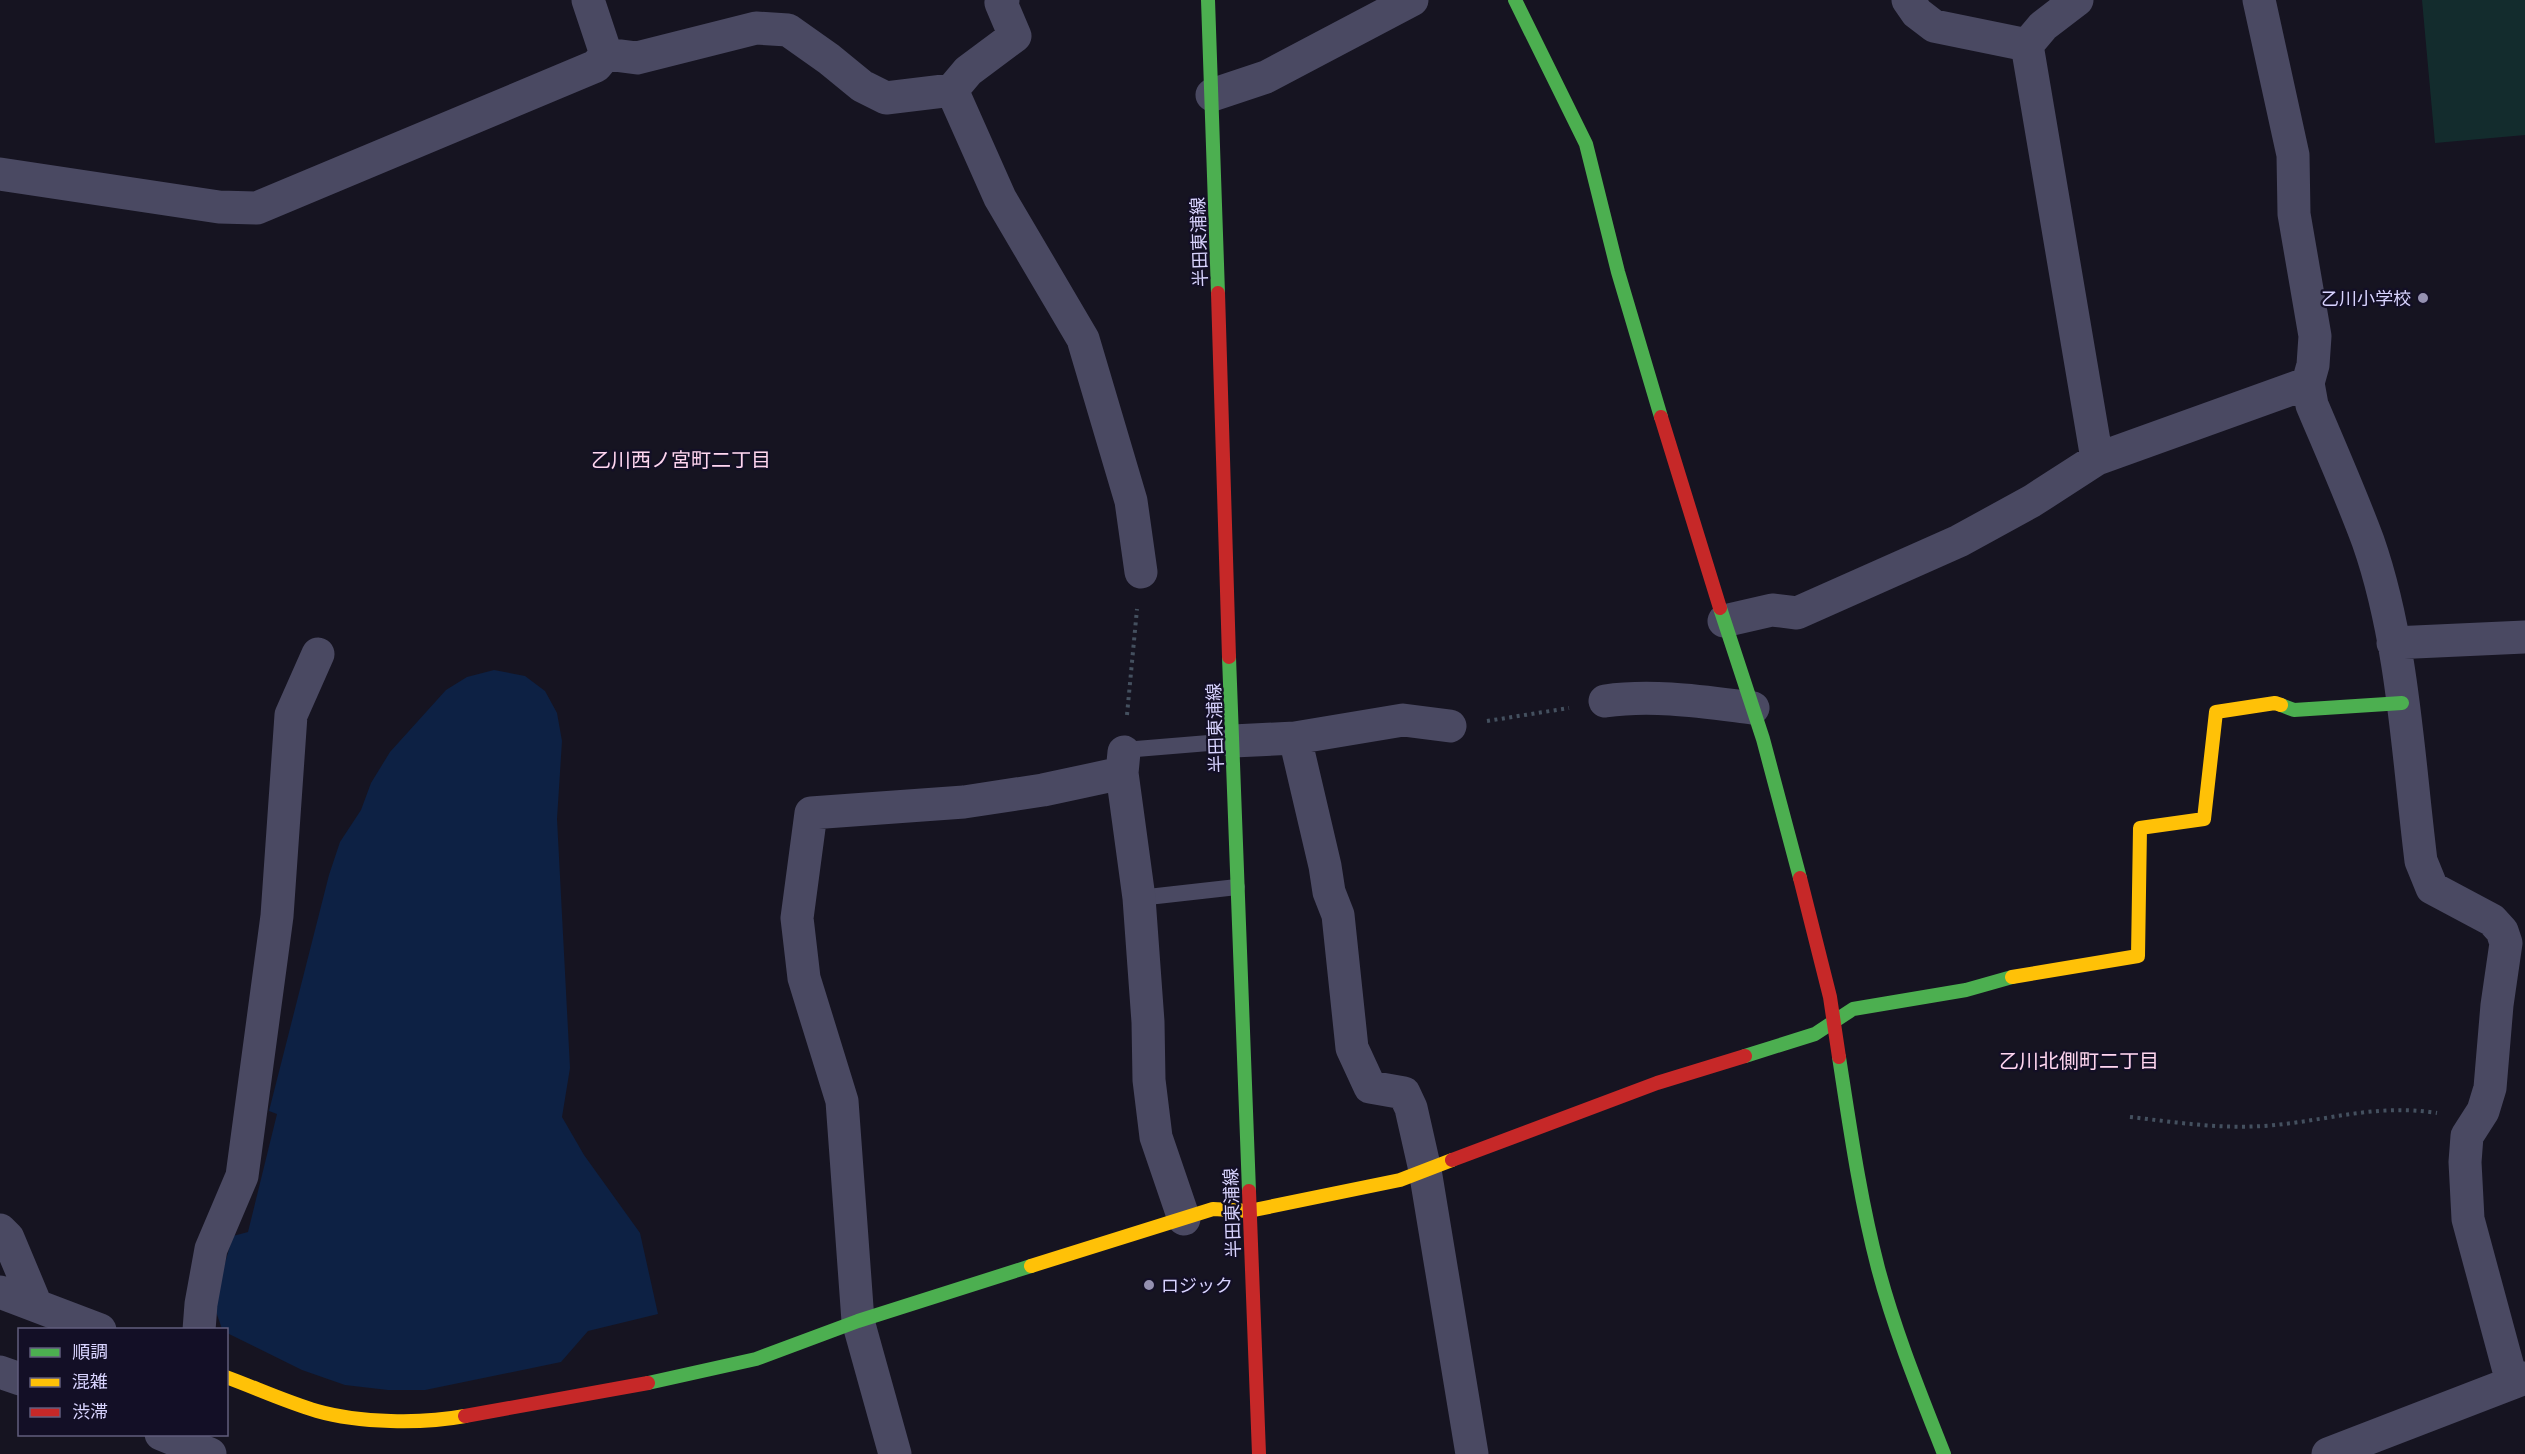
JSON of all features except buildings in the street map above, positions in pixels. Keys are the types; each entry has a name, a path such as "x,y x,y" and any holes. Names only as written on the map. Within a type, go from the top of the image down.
{"street":[{"path":"588,0 606,54"},
{"path":"606,54 637,58 756,28 788,30 862,86 886,98 952,90 968,71 1015,36 1001,3 1003,0"},
{"name":"半田東浦線","path":"1209,0 1237,888 1258,1454"},
{"path":"1212,95 1266,77 1412,0"},
{"path":"1515,0 1586,144 1618,272 1699,545 1753,708 1786,819 1830,997 1852,1144 1878,1268 1901,1344 1944,1454"},
{"path":"1908,0 1917,13 1934,26 2027,45"},
{"path":"2077,0 2043,26 2027,45 2097,459"},
{"path":"2259,0 2293,155 2294,214 2315,336 2313,365 2307,383 2312,405 2368,542 2393,643 2421,861 2432,888 2492,920 2502,931 2506,943 2496,1005 2490,1088 2483,1111 2467,1136 2465,1162 2468,1220 2519,1380 2328,1454"},
{"path":"0,174 219,207 257,208 596,66 606,54"},
{"path":"952,90 1000,198 1083,339 1131,501 1141,572"},
{"path":"1724,621 1772,610 1797,613 1959,541 2032,501 2097,459 2307,383"},
{"path":"2393,643 2525,637"},
{"path":"199,1328 211,1249 242,1176 277,916 291,715 318,654"},
{"path":"1605,701 1640,698 1695,701 1753,708"},
{"path":"228,1378 318,1411 369,1420 450,1419 617,1390 756,1359 858,1321 1213,1209 1249,1211 1400,1180 1657,1083 1815,1034 1853,1009 1966,990 2016,976 2138,957 2140,828 2204,819 2216,712 2275,703 2295,710 2402,703"},
{"path":"1233,741 1295,738 1403,720 1449,726"},
{"path":"1295,738 1329,892 1338,915 1352,1048 1370,1087 1404,1093 1411,1108 1425,1170 1472,1454"},
{"path":"895,1454 858,1321 842,1101 804,978 797,918 811,813 964,802 1043,790 1123,761 1139,898 1148,1022 1149,1080 1156,1137 1184,1219"},
{"path":"0,1230 8,1238 36,1305"},
{"path":"0,1292 97,1328"},
{"path":"0,1372 18,1378"},
{"path":"166,1436 210,1454"}],"lane":[{"path":"1123,761 1233,741"},
{"path":"1139,898 1237,888"}],"path":[{"path":"1123,761 1141,572"},
{"path":"1449,726 1506,719 1605,701"},
{"path":"2130,1117 2194,1124 2263,1126 2385,1109 2435,1113 2474,1127"}],"green space":[{"path":"2422,0 2525,0 2525,135 2435,143"}],"water":[{"path":"494,670 525,676 545,691 557,713 562,741 557,819 570,1068 562,1117 584,1155 640,1233 658,1314 588,1331 561,1362 425,1390 388,1390 345,1385 302,1370 228,1333 228,1328 222,1328 213,1303 233,1236 248,1232 277,1114 269,1111 329,875 340,842 361,810 371,783 390,752 446,690 467,677"}],"traffic: fast":[{"path":"1208,0 1218,293"},
{"path":"1515,0 1586,144 1618,272 1661,417"},
{"path":"1720,608 1763,739 1800,878"},
{"path":"1229,657 1249,1191"},
{"path":"2281,705 2294,710 2402,703"},
{"path":"1745,1056 1815,1034 1853,1009 1966,990 2012,977"},
{"path":"1839,1057 1851,1137 1878,1268 1900,1339 1944,1454"},
{"path":"648,1383 756,1359 858,1321 1031,1266"}],"traffic: slow":[{"path":"2012,977 2138,956 2140,828 2204,819 2216,712 2275,703 2281,705"},
{"path":"1031,1266 1213,1209 1249,1211 1400,1180 1452,1160"},
{"path":"228,1378 317,1411 352,1418 410,1421 465,1416"}],"traffic: jam":[{"path":"1218,293 1229,657"},
{"path":"1661,417 1720,608"},
{"path":"1800,878 1830,997 1839,1057"},
{"path":"1452,1160 1657,1083 1745,1056"},
{"path":"1249,1191 1259,1454"},
{"path":"465,1416 648,1383"}],"place":[{"name":"乙川小学校","path":"2423,298"},
{"name":"ロジック","path":"1149,1285"}],"district":[{"name":"乙川西ノ宮町二丁目","path":"681,460"},
{"name":"乙川北側町二丁目","path":"2079,1061"}]}
